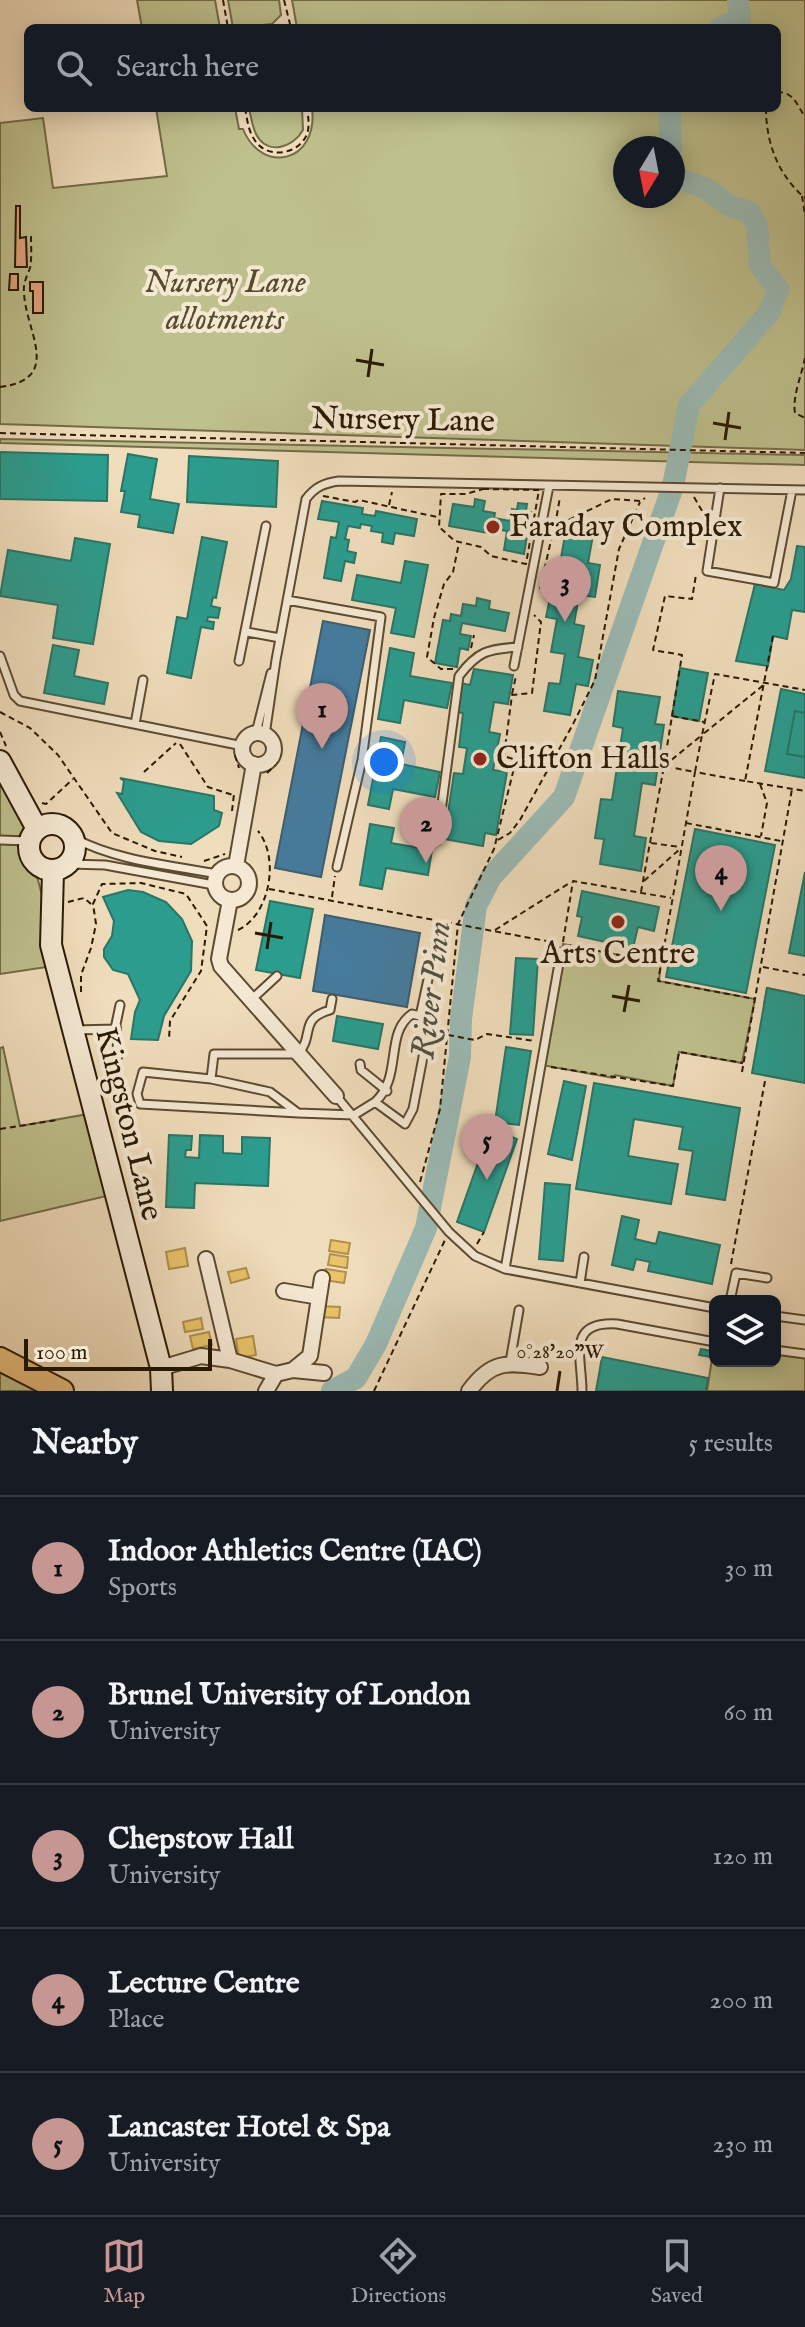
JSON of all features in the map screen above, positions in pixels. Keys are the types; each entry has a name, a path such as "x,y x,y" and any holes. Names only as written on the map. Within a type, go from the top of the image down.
{"main road":[{"path":"0,1359 62,1391"}],"street":[{"path":"232,859 245,872 249,887 241,898 230,900 220,896 216,880 232,859 260,768 273,755 272,742 264,733 246,740 238,749 260,768"},
{"path":"3,754 33,835 30,855 39,866 61,867"},
{"path":"33,835 43,825 58,824 74,838"},
{"name":"Kingston Lane","path":"74,838 76,852 61,867 51,945 161,1368 162,1391"},
{"path":"230,900 219,959 221,966 336,1096"},
{"path":"206,1259 230,1360"},
{"path":"293,1370 310,1356 322,1278"},
{"path":"284,1291 319,1297"},
{"path":"161,1368 201,1356 230,1360 276,1374 293,1370 324,1373"},
{"path":"469,1391 491,1370 510,1362 540,1367"},
{"path":"266,1391 276,1374"}],"lane":[{"path":"264,733 267,684 276,660 306,499 324,484 339,481 805,490"},
{"path":"514,666 549,486"},
{"path":"720,488 707,571 774,583 792,490"},
{"path":"239,661 266,526"},
{"path":"287,600 381,617 362,760 337,867"},
{"path":"247,632 280,638"},
{"path":"437,841 459,676 470,661 487,650 518,647"},
{"path":"0,656 17,699 238,749"},
{"path":"135,724 143,680"},
{"path":"0,840 33,835"},
{"path":"74,838 86,845 216,880"},
{"path":"61,867 105,865 216,880"},
{"path":"375,1102 396,1119 405,1124 408,1121 428,1031 420,1016 435,947"},
{"path":"505,1269 562,948"},
{"path":"251,1000 277,976"},
{"path":"211,1079 214,1054 298,1054 303,1051 309,1023 317,1014 330,1010 332,999"},
{"path":"118,1056 116,1029 120,1005"},
{"path":"298,1113 270,1092 211,1079 143,1072 137,1094 140,1104 298,1113 354,1115 387,1091 399,1028 412,1014 420,1016"},
{"path":"73,1030 116,1029"},
{"path":"360,1064 361,1070 387,1091"},
{"path":"336,1096 449,1232 475,1256 505,1269 709,1307"},
{"path":"580,1283 584,1257"},
{"path":"731,1295 736,1273 767,1278"},
{"path":"510,1362 519,1310"},
{"path":"781,1317 805,1320"},
{"path":"582,1391 578,1350 585,1333 592,1326 617,1324 709,1341"},
{"path":"781,1351 805,1354"}],"path":[{"path":"223,0 227,24"},
{"path":"284,0 290,24"},
{"path":"781,92 794,98 805,117"},
{"path":"246,112 253,139 264,149 283,152 296,148 306,136 307,112"},
{"path":"766,112 766,127 776,163 783,176 803,196 805,215"},
{"path":"0,387 16,385 27,378 35,369 38,357 23,289 31,265 31,236"},
{"path":"805,358 793,403 795,413 805,418"},
{"name":"Nursery Lane","path":"0,433 805,453"},
{"path":"389,506 393,487"},
{"path":"483,489 539,490 526,564 491,556 481,547 459,541 439,527 441,494 466,494 483,489"},
{"path":"690,490 706,518 708,506"},
{"path":"537,601 562,491"},
{"path":"316,495 439,517"},
{"path":"496,841 510,833 520,820 595,680 619,549 641,501 648,496"},
{"path":"554,527 612,499 641,501"},
{"path":"459,541 453,572 444,584 434,618 427,657 441,669 460,668"},
{"path":"641,892 682,655 653,650 665,596 692,599 697,572"},
{"path":"512,695 532,693 541,622 534,616"},
{"path":"471,650 474,635"},
{"path":"745,781 773,636"},
{"path":"755,999 658,981 715,674 805,690"},
{"path":"419,1186 440,1109 458,924 496,841 516,760 504,756 516,675"},
{"path":"664,766 766,683"},
{"path":"0,712 30,728 58,755 112,833 155,851 205,861 232,859"},
{"path":"672,716 704,722"},
{"path":"0,732 3,754"},
{"path":"260,768 279,759 281,747 264,733"},
{"path":"177,741 192,744"},
{"path":"144,772 177,741"},
{"path":"177,741 208,787 234,795 231,808 233,818"},
{"path":"238,749 239,768"},
{"path":"664,766 805,791"},
{"path":"33,801 46,804 73,778"},
{"path":"760,784 767,803 761,837"},
{"path":"742,1072 792,789"},
{"path":"686,823 782,841"},
{"path":"229,932 242,929 256,915 268,889 270,864 265,840 257,831"},
{"path":"650,842 682,847"},
{"path":"642,883 682,847"},
{"path":"331,899 334,881"},
{"path":"494,931 573,881 672,898"},
{"path":"562,948 573,881"},
{"path":"81,1002 81,975 96,924 93,904 102,884 141,883 186,894 207,926 201,971 170,1021 169,1039"},
{"path":"268,889 440,920 562,948 661,963"},
{"path":"435,947 440,920"},
{"path":"761,967 805,975"},
{"path":"448,1035 475,1040 487,1034 545,1043"},
{"path":"542,1065 673,1086 679,1052 743,1063"},
{"path":"729,1274 765,1081"},
{"path":"0,1129 57,1120"},
{"path":"374,1391 449,1232"}],"green space":[{"path":"137,0 215,0 219,24 141,24"},
{"path":"228,0 279,0 281,15 272,24 232,24"},
{"name":"Nursery Lane allotments","path":"292,0 805,0 805,450 0,424 0,123 43,118 53,188 167,176 157,112 236,112 239,129 243,129 252,144 263,153 275,157 298,151 307,141 312,112 781,112 781,24 296,24"},
{"path":"250,112 302,112 303,130 293,141 280,147 261,141"},
{"path":"0,439 805,455 805,465 0,443"},
{"path":"0,776 23,822 60,965 0,974"},
{"path":"563,944 661,963 659,981 755,999 742,1063 679,1052 673,1086 542,1065"},
{"path":"3,1047 20,1126 94,1113 115,1194 0,1221 0,1048"},
{"path":"781,1354 805,1357 805,1391 707,1391 711,1367 781,1367"},
{"path":"0,1359 62,1391 0,1391"}],"building: Homes":[{"path":"331,1240 350,1243 348,1254 329,1251"},
{"path":"185,1248 188,1266 169,1269 166,1252"},
{"path":"330,1254 348,1257 347,1268 328,1265"},
{"path":"246,1268 249,1278 231,1283 228,1272"},
{"path":"326,1269 346,1272 344,1283 324,1280"},
{"path":"319,1306 340,1307 339,1318 318,1317"},
{"path":"201,1318 203,1329 185,1332 183,1322"},
{"path":"209,1332 212,1345 193,1349 190,1336"},
{"path":"253,1336 256,1355 239,1358 236,1339"}],"building: Shops":[{"path":"767,988 797,994 794,1009 764,1004"},
{"path":"786,1021 805,1025 805,1066 779,1061"}],"building: Schools":[{"path":"0,452 108,455 107,501 0,499"},
{"path":"128,454 157,459 150,499 179,504 173,533 138,527 140,515 121,512 125,491 121,491"},
{"path":"189,456 278,461 276,507 187,502"},
{"name":"Faraday Complex","path":"475,499 485,501 483,511 495,513 494,518 510,521 512,509 517,510 518,503 527,504 526,511 531,512 524,554 504,550 507,531 494,529 494,534 449,526 453,504 474,507"},
{"path":"322,501 363,508 362,514 375,516 376,511 417,519 414,536 395,533 393,544 382,542 383,533 371,531 372,526 348,526 345,539 349,540 347,551 356,553 354,563 345,561 341,581 324,578 331,537 336,538 339,522 318,519"},
{"path":"569,530 593,535 588,563 600,565 595,597 579,595 574,624 584,626 578,657 593,660 588,686 576,684 570,715 544,711 549,683 560,684 565,654 551,652 557,619 546,617 552,589 565,592 571,560 561,558 565,535 568,536"},
{"path":"202,537 227,542 216,598 213,597 211,606 220,608 218,618 208,617 207,621 214,622 213,629 201,627 191,678 167,673 177,617 187,619"},
{"path":"75,538 110,544 93,644 53,638 58,605 0,596 8,550 71,561"},
{"path":"797,546 805,547 805,612 792,610 787,639 773,636 768,666 736,661 755,584 784,590 791,579"},
{"path":"405,561 428,565 414,637 391,633 396,608 352,600 357,575 401,583"},
{"name":"Faraday Complex","path":"477,598 490,601 489,609 509,613 505,631 462,623 460,634 471,636 468,650 460,648 457,667 435,663 443,620 450,621 451,614 461,616 463,604 476,606"},
{"path":"53,645 79,650 74,676 108,683 104,704 44,693"},
{"path":"390,648 414,653 410,676 452,683 447,708 404,700 400,723 378,719"},
{"path":"680,668 708,673 699,721 672,716"},
{"name":"Clifton Halls","path":"474,669 513,675 508,704 494,702 489,732 500,734 493,770 507,772 496,835 485,833 483,846 444,839 454,773 463,774 467,748 459,747 463,713 455,712 460,683 470,685"},
{"path":"781,689 805,694 805,713 795,711 787,754 805,757 805,778 765,771"},
{"path":"618,691 660,697 655,724 664,725 655,785 642,783 634,836 646,838 641,871 600,864 604,839 595,838 601,799 612,800 623,728 613,726"},
{"path":"795,711 805,713 805,757 787,754"},
{"path":"381,737 405,742 401,764 440,772 435,797 393,789 389,809 368,805"},
{"path":"120,778 214,796 214,810 222,813 219,826 191,844 159,841 141,832 117,793 122,794 124,781"},
{"path":"370,824 394,828 391,843 432,850 428,875 386,868 382,889 360,885"},
{"path":"695,829 775,845 746,993 666,977"},
{"path":"805,872 805,956 789,953"},
{"path":"128,890 143,892 166,902 182,919 192,941 191,971 164,1016 158,1040 131,1039 140,1000 128,974 113,970 104,957 114,921 103,897"},
{"name":"Arts Centre","path":"582,891 659,907 654,931 638,927 633,948 578,936 582,917 577,916"},
{"path":"270,901 313,909 300,978 256,970"},
{"path":"516,958 538,959 533,1035 510,1034"},
{"path":"767,988 805,996 805,1083 752,1073"},
{"path":"337,1016 383,1024 378,1049 333,1041"},
{"path":"506,1047 531,1051 519,1125 495,1122"},
{"path":"564,1081 586,1086 572,1160 548,1154"},
{"path":"594,1083 740,1108 725,1200 686,1194 693,1151 679,1149 683,1127 634,1119 628,1156 678,1164 671,1204 576,1189"},
{"path":"490,1129 517,1139 484,1232 457,1222"},
{"path":"169,1135 192,1136 191,1150 186,1150 185,1157 199,1158 200,1135 223,1136 223,1153 242,1154 242,1137 270,1138 268,1186 195,1183 194,1208 166,1207"},
{"path":"545,1183 570,1185 563,1261 539,1259"},
{"path":"622,1216 639,1220 635,1239 656,1244 659,1232 720,1245 712,1284 648,1271 650,1262 636,1259 633,1270 612,1265"},
{"path":"701,1349 709,1350 709,1357 699,1355"},
{"path":"602,1357 708,1378 706,1391 596,1391"}],"building: Public":[{"path":"323,621 370,630 321,877 275,868"},
{"path":"325,915 420,933 407,1007 313,991"}],"building: Other":[{"path":"16,206 20,206 20,238 26,237 27,267 15,267"},
{"path":"10,274 18,274 18,290 9,290"},
{"path":"30,282 43,282 43,313 33,313"}],"waterway":[{"name":"River Pinn","path":"728,24 740,18 738,0"},
{"name":"River Pinn","path":"670,112 671,136"},
{"name":"River Pinn","path":"332,1391 356,1378 376,1344 426,1228 460,1057 461,1019 476,906 491,877 564,797 673,486 689,405 769,313 778,289 760,265 757,226 750,212 730,206 707,189 685,181"}],"place":[{"name":"Faraday Complex","path":"493,527"},
{"name":"Chepstow Hall","path":"565,622"},
{"name":"Indoor Athletics Centre (IAC)","path":"322,749"},
{"name":"Clifton Halls","path":"480,759"},
{"name":"Brunel University of London","path":"426,863"},
{"name":"Lecture Centre","path":"721,911"},
{"name":"Arts Centre","path":"618,922"},
{"name":"Lancaster Hotel & Spa","path":"487,1180"}]}
